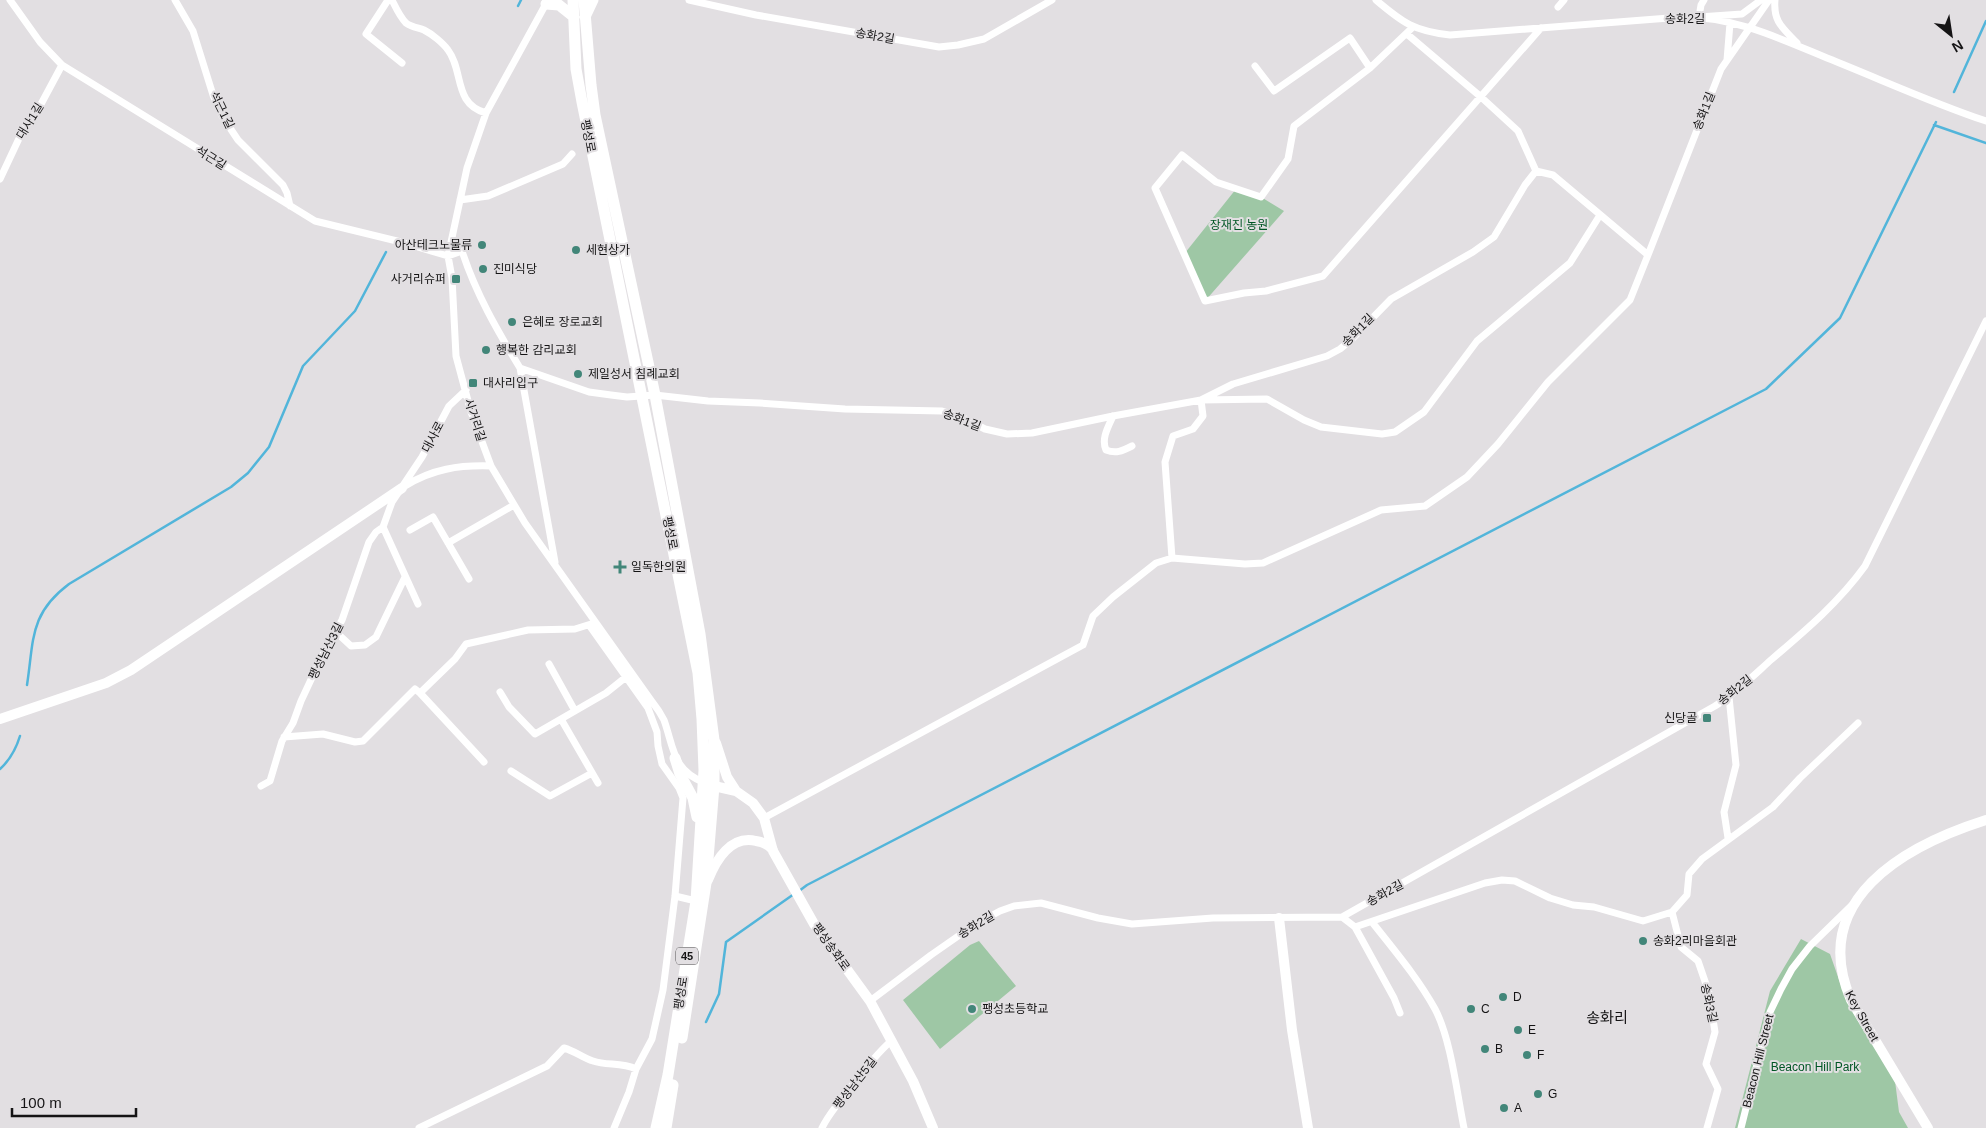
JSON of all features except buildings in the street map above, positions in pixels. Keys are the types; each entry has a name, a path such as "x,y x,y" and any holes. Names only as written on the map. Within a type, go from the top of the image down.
{"main road":[{"name":"팽성로","path":"574,0 580,18 595,115 655,394 700,634 714,740 709,784 706,883 666,1128"},
{"name":"팽성로","path":"584,0 580,18 576,69 698,673 709,784 699,830 696,901 668,1075 656,1128"},
{"path":"547,2 559,5 580,18 592,0"},
{"path":"675,758 680,774 693,798 699,830"}],"street":[{"name":"석근길","path":"10,0 40,42 62,65 315,221 401,242 448,256 462,252 471,279 488,314 520,368"},
{"name":"석근1길","path":"176,0 193,31 213,95 222,116 238,140 283,185 288,193 290,206"},
{"path":"388,0 366,34 402,63"},
{"path":"392,0 402,18 408,24 425,31 449,51 466,99 478,111 486,113"},
{"name":"송화2길","path":"688,0 756,15 938,47 984,39 1052,0"},
{"name":"송화2길","path":"1376,0 1402,22 1435,33 1450,35 1699,17 1730,23 1779,37 1986,121"},
{"path":"1558,6 1564,0"},
{"path":"1704,0 1700,5 1699,17 1742,14 1761,0"},
{"name":"송화1길","path":"1172,558 1245,564 1263,563 1380,510 1425,506 1467,477 1498,444 1548,382 1630,300 1721,69 1769,0"},
{"path":"1775,0 1774,11 1779,25 1801,46"},
{"name":"사거리길","path":"547,2 486,113 467,168 448,256 452,278 456,356 472,412 491,466 514,505 663,718 675,758 684,770 709,784"},
{"path":"1727,60 1730,23"},
{"path":"1413,27 1370,68 1294,126 1288,160 1261,197 1216,182 1182,155 1155,188 1205,301 1244,293 1266,291 1323,276 1541,28"},
{"path":"1407,34 1518,131 1536,171 1554,175 1648,255"},
{"path":"1256,66 1274,91 1350,38 1370,68"},
{"name":"대사1길","path":"0,179 23,130 40,106 62,65"},
{"path":"460,200 488,196 563,164 572,154"},
{"name":"송화1길","path":"520,368 589,392 627,397 655,394 708,401 942,411 963,418 985,429 1007,434 1032,433 1201,400 1233,384 1318,359 1340,349 1352,340 1391,298 1473,252 1494,236 1525,185 1536,171"},
{"path":"764,818 1083,645 1093,616 1113,597 1156,563 1172,558 1165,462 1173,436 1193,429 1204,416 1201,400 1268,399 1304,420 1321,427 1382,434 1396,432 1424,412 1477,341 1570,263 1600,215"},
{"name":"송화2길","path":"870,1002 974,925 1014,906 1041,903 1098,918 1132,924 1213,918 1342,917 1729,697 1833,605 1850,587 1865,566 1986,321"},
{"path":"520,368 555,564"},
{"name":"대사로","path":"402,488 436,433 449,406 466,390"},
{"path":"1113,416 1106,431 1103,444 1106,450 1113,453 1121,452 1132,446"},
{"path":"0,719 106,683 131,670 420,477 452,467 491,466"},
{"name":"팽성남산3길","path":"261,786 270,781 284,737 294,723 301,701 323,654 338,633 336,629 342,620 369,542 383,526 392,502 402,488"},
{"path":"448,543 514,505"},
{"path":"410,530 433,517 469,580"},
{"path":"383,526 418,604"},
{"path":"338,633 351,646 370,642 380,630 405,577"},
{"path":"420,693 455,658 466,644 528,630 575,629 596,621"},
{"path":"589,625 650,713 657,732 662,764 682,793 683,803 675,896 662,990 652,1039 636,1069 614,1128"},
{"path":"549,664 575,711"},
{"path":"500,692 509,707 535,734 606,693 626,677"},
{"path":"284,737 324,734 355,742 363,741 415,689 484,762"},
{"path":"1728,838 1724,812 1736,765 1729,697"},
{"path":"561,719 598,783"},
{"path":"1672,912 1687,895 1689,874 1702,859 1728,838 1773,807 1800,778 1858,723"},
{"path":"714,740 727,777 736,790"},
{"path":"511,771 550,796 592,773"},
{"path":"709,784 736,790"},
{"name":"팽성송화로","path":"736,790 753,804 764,818 774,851 796,892 814,924 870,1002 912,1081 933,1128"},
{"name":"Key Street","path":"1928,1128 1851,1000 1844,984 1840,945 1844,924 1853,904 1865,889 1886,870 1908,854 1951,832 1986,820"},
{"path":"706,883 712,869 722,854 739,842 756,841 766,844 774,851"},
{"name":"송화2길","path":"1355,927 1485,883 1502,880 1515,881 1550,898 1573,905 1594,907 1643,921 1672,912"},
{"path":"675,896 696,901"},
{"name":"Beacon Hill Street","path":"1741,1128 1770,1012 1781,989 1792,969 1810,946 1853,904"},
{"name":"송화3길","path":"1672,912 1681,947 1698,961 1709,993 1713,1013 1714,1032 1706,1064 1718,1089 1707,1128"},
{"path":"1342,917 1355,927 1394,998 1400,1014"},
{"path":"1279,918 1292,1030 1308,1128"},
{"name":"송화2길","path":"1372,922 1408,968 1435,1010 1445,1034 1464,1128"},
{"name":"팽성남산5길","path":"822,1128 828,1117 864,1070 891,1041"},
{"path":"419,1128 547,1066 564,1048 594,1062 625,1064 636,1069"}],"green space":[{"name":"장재진 농원","path":"1236,189 1261,197 1284,211 1205,301 1185,253"},
{"name":"Beacon Hill Park","path":"1801,939 1830,954 1853,1013 1895,1081 1899,1112 1908,1128 1735,1128 1770,991"},
{"path":"979,941 1016,986 940,1049 903,1000 970,945"}],"waterway":[{"path":"518,6 521,0"},
{"path":"1954,92 1986,21"},
{"path":"799,891 807,885 1766,389 1840,318 1936,122"},
{"path":"1934,125 1986,143"},
{"path":"27,685 36,629 40,617 56,595 69,584 231,487 248,473 269,447 303,366 355,311 386,252"},
{"path":"0,769 12,754 20,736"},
{"path":"706,1022 719,994 726,942 794,894"}],"place":[{"name":"아산테크노물류","path":"482,245"},
{"name":"세현상가","path":"576,250"},
{"name":"진미식당","path":"483,269"},
{"name":"사거리슈퍼","path":"456,279"},
{"name":"은혜로 장로교회","path":"512,322"},
{"name":"행복한 감리교회","path":"486,350"},
{"name":"제일성서 침례교회","path":"578,374"},
{"name":"대사리입구","path":"473,383"},
{"name":"일독한의원","path":"620,567"},
{"name":"신당골","path":"1707,718"},
{"name":"송화2리마을회관","path":"1643,941"},
{"name":"D","path":"1503,997"},
{"name":"팽성초등학교","path":"972,1009"},
{"name":"C","path":"1471,1009"},
{"name":"E","path":"1518,1030"},
{"name":"B","path":"1485,1049"},
{"name":"F","path":"1527,1055"},
{"name":"G","path":"1538,1094"},
{"name":"A","path":"1504,1108"}],"district":[{"name":"송화리","path":"1607,1017"}]}
